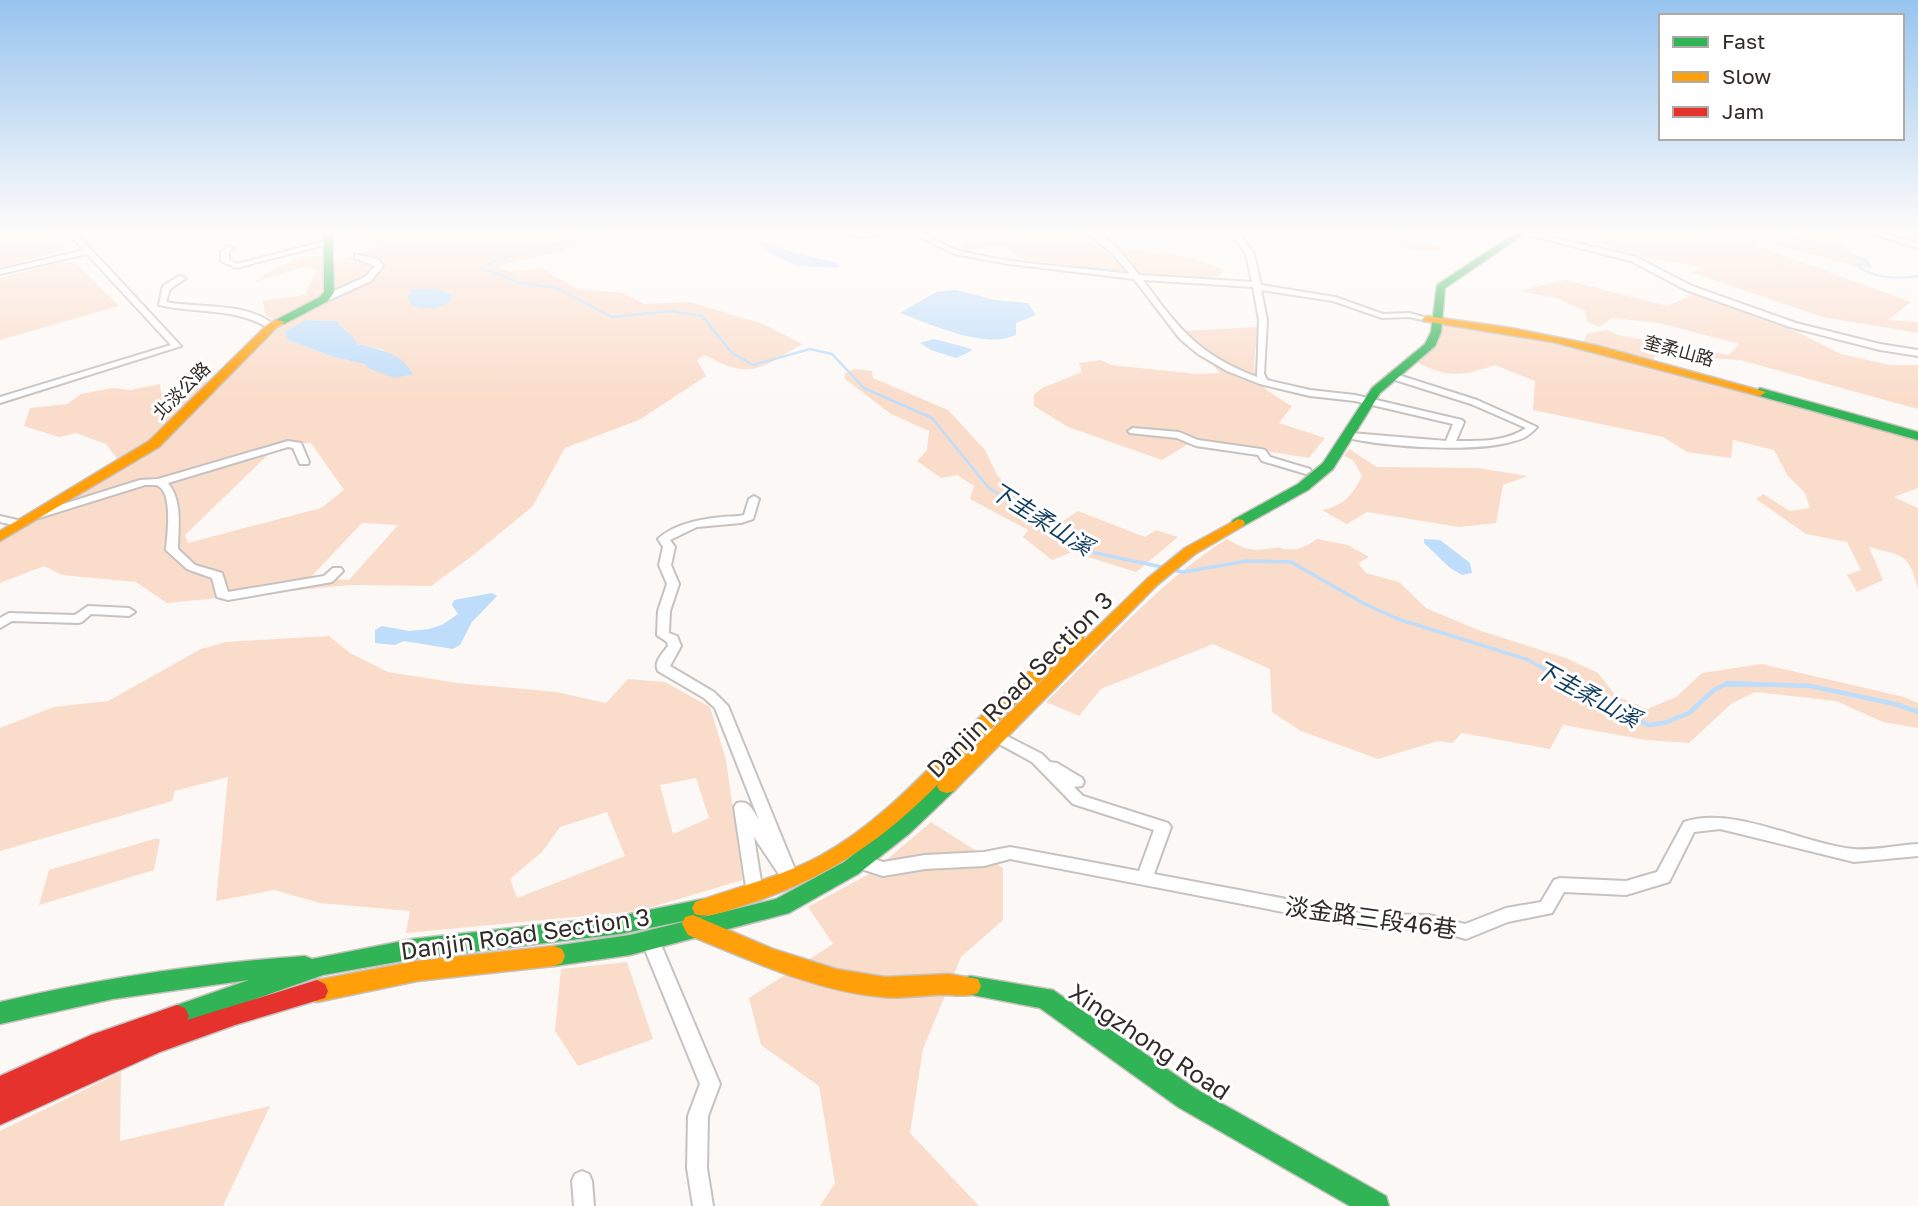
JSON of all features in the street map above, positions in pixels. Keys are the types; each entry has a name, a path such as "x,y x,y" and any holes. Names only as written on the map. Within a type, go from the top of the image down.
{"main road":[{"path":"324,299 329,292 329,286"},
{"path":"1154,574 1214,522 1282,488 1306,471 1363,399 1431,345 1429,296 1432,286"},
{"name":"北淡公路","path":"0,537 154,444 272,326 324,299"},
{"path":"1176,555 1272,507 1318,477 1351,436 1363,399 1374,377 1406,356 1424,335 1432,320"},
{"name":"奎柔山路","path":"1432,320 1487,326 1644,360 1918,436"},
{"name":"Danjin Road Section 3","path":"0,1089 99,1043 323,965 413,949 620,925 687,912 755,894 824,863 863,839 922,789 981,726 1154,574"},
{"name":"Danjin Road Section 3","path":"0,1112 57,1083 206,1024 322,989 388,975 628,945 785,906 843,875 936,800 1154,574"},
{"path":"687,912 696,928"},
{"name":"Xingzhong Road","path":"696,928 824,977 885,987 947,982 1045,998 1187,1098 1376,1206"},
{"path":"0,1013 69,994 259,967 323,965 322,989"}],"street":[{"path":"0,400 177,346 122,286"},
{"path":"169,286 162,303 181,308 224,308 258,317 272,326"},
{"path":"324,299 352,286"},
{"path":"1144,286 1184,338 1215,363 1263,382 1310,393 1363,399 1459,422 1457,432 1450,442"},
{"path":"1257,286 1263,320 1260,374 1263,382"},
{"path":"1259,286 1335,299 1382,316 1409,315 1432,320"},
{"path":"1686,286 1793,325 1880,347 1918,353"},
{"path":"1351,436 1450,442 1503,441 1524,435 1532,427 1474,402 1392,376"},
{"path":"1133,430 1179,435 1196,443 1262,452 1266,459 1306,471"},
{"path":"0,519 29,520 144,482 159,482 288,444 297,444 304,462"},
{"path":"159,482 166,487 173,506 172,550 191,567 218,576 221,594 228,596 328,579 337,571"},
{"path":"754,499 749,517 741,521 727,520 680,527 664,539 669,547 664,565 673,584 664,611 663,635 672,639 675,646 663,663 663,668 721,705 790,877 742,807 755,894"},
{"path":"0,624 9,617 79,618 88,610 129,612"},
{"path":"981,726 1077,782"},
{"path":"1037,758 1079,800 1163,827 1145,877"},
{"name":"淡金路三段46巷","path":"861,862 883,869 925,862 984,859 1010,853 1366,921 1429,922 1466,932 1506,915 1546,908 1560,885 1626,888 1663,877 1689,826 1704,823 1720,823 1854,856 1918,850"},
{"path":"650,940 710,1084 698,1116 697,1168 703,1206"},
{"path":"582,1181 584,1206"}],"shaded area":[{"path":"0,286 99,286 119,306 0,340"},
{"path":"309,286 573,286 624,293 644,304 690,302 763,324 802,344 776,360 755,368 734,368 705,355 697,360 706,376 639,420 565,448 532,507 431,586 350,585 167,603 136,582 62,575 44,566 0,583 0,535 121,464 106,444 76,433 59,437 24,426 30,408 67,404 81,394 112,388 131,390 160,384 161,393 225,377 280,324 265,314 263,301 305,295","holes":["307,320 336,321 357,344 385,350 365,364 333,357 288,340 284,333","311,443 344,490 321,508 188,543 185,535 279,444","362,523 398,525 349,580 310,578"]},
{"path":"1539,286 1590,286 1667,306 1695,294 1797,332 1841,354 1890,365 1918,365 1918,409 1740,360 1656,355 1651,363 1918,438 1918,488 1894,497 1918,508 1918,589 1908,562 1890,552 1869,547 1883,580 1857,592 1847,575 1861,570 1847,542 1806,534 1756,499 1763,494 1790,511 1810,508 1805,493 1788,476 1774,450 1733,440 1731,458 1687,452 1663,437 1533,410 1535,381 1495,365 1456,374 1438,371 1418,363 1442,323 1485,326 1582,346 1587,334 1606,330 1618,335 1729,355 1739,344 1659,323 1612,318 1600,327 1587,322 1585,311 1556,298 1519,291"},
{"path":"1733,286 1868,286 1911,302 1888,320 1918,322 1918,333 1823,317"},
{"path":"1258,327 1254,367 1256,375 1267,390 1292,406 1279,423 1325,438 1309,458 1202,441 1190,443 1162,460 1068,427 1034,406 1034,395 1042,388 1082,372 1079,363 1101,360 1111,365 1197,374 1220,373 1183,331"},
{"path":"854,369 872,371 873,378 948,410 985,450 997,475 1014,493 1060,523 1078,511 1145,537 1156,530 1178,537 1136,572 1072,552 1052,560 1023,537 1028,530 970,499 974,486 957,475 941,478 917,461 927,450 929,431 891,414 845,379 845,373"},
{"path":"1349,449 1377,467 1478,468 1528,476 1503,485 1496,523 1459,527 1367,512 1347,524 1322,510 1336,506 1346,499 1362,476 1353,460 1344,456"},
{"path":"1227,539 1255,550 1294,549 1317,539 1348,545 1369,557 1358,563 1366,573 1399,582 1426,608 1478,630 1566,658 1598,673 1616,696 1647,709 1676,697 1702,673 1762,664 1904,697 1918,703 1918,728 1883,722 1836,701 1755,692 1731,704 1689,743 1646,740 1563,725 1550,749 1462,733 1452,743 1438,741 1378,759 1301,731 1272,712 1270,669 1213,644 1101,689 1079,716 1046,702 1156,594"},
{"path":"329,636 350,653 388,672 458,683 556,692 606,703 628,679 665,682 710,707 726,760 743,880 638,911 406,933 410,911 320,903 274,890 216,901 228,777 175,791 172,801 0,851 0,728 54,707 108,701 201,649 226,642","holes":["696,778 709,818 673,834 660,785","607,812 625,856 517,898 510,879 542,852 560,827"]},
{"path":"931,822 1003,868 1003,920 961,957 923,1049 910,1133 979,1206 820,1206 835,1183 819,1086 761,1045 749,998 833,944 808,907 871,873"},
{"path":"160,839 154,870 39,905 49,870"},
{"path":"627,962 653,1039 578,1066 555,1031 561,969"},
{"path":"121,1072 120,1141 270,1106 223,1206 0,1206 0,1131"}],"water":[{"path":"411,289 438,289 451,294 452,300 433,308 412,306 408,298"},
{"path":"956,290 995,300 1028,303 1036,315 1016,323 1016,335 1004,339 989,339 958,334 900,313 936,292"},
{"path":"306,320 337,321 357,344 382,350 396,357 413,374 395,378 370,369 365,364 333,357 288,340 284,332"},
{"path":"934,339 972,349 956,358 931,350 920,343"},
{"path":"1424,539 1440,540 1470,563 1472,573 1462,575 1449,567 1424,543"},
{"path":"492,593 497,596 472,622 460,645 453,649 404,641 395,645 375,643 375,630 382,626 409,631 429,629 442,625 458,614 452,605 454,600"}],"waterway":[{"name":"下圭柔山溪","path":"545,286 557,288 612,317 671,311 702,316 732,353 753,365 810,349 832,354 864,388 932,418 988,487 1003,497"},
{"name":"下圭柔山溪","path":"1003,497 1086,551 1162,567"},
{"name":"下圭柔山溪","path":"1173,570 1183,572 1247,561 1291,562 1363,603 1398,619 1526,659 1573,685"},
{"name":"下圭柔山溪","path":"1570,683 1648,725 1664,723 1689,713 1714,690 1728,683 1810,686 1895,704 1918,712"},
{"name":"下圭柔山溪","path":"1725,685 1772,685"}],"traffic: fast":[{"path":"280,322 324,299 329,292 329,286"},
{"path":"1238,523 1303,487 1328,466 1376,391 1430,346 1436,332 1441,286"},
{"path":"1760,392 1918,436"},
{"path":"554,956 630,945 781,907 851,868 903,827 947,786"},
{"path":"177,1016 323,965 413,949 620,925 703,908"},
{"path":"0,1013 151,982 305,966"},
{"path":"970,986 1045,998 1187,1098 1376,1206"}],"traffic: slow":[{"path":"1427,319 1553,339 1760,392"},
{"path":"0,537 154,444 272,326 280,322"},
{"path":"947,786 1152,582 1190,551 1238,523"},
{"path":"703,908 786,881 825,863 863,839 909,800 1003,706 1077,638"},
{"path":"693,924 696,928 765,956 836,979 885,987 949,984 970,986"},
{"path":"317,991 417,971 554,956"}],"traffic: jam":[{"path":"0,1112 155,1043 235,1014 317,991"},
{"path":"0,1089 99,1043 177,1016"}]}
